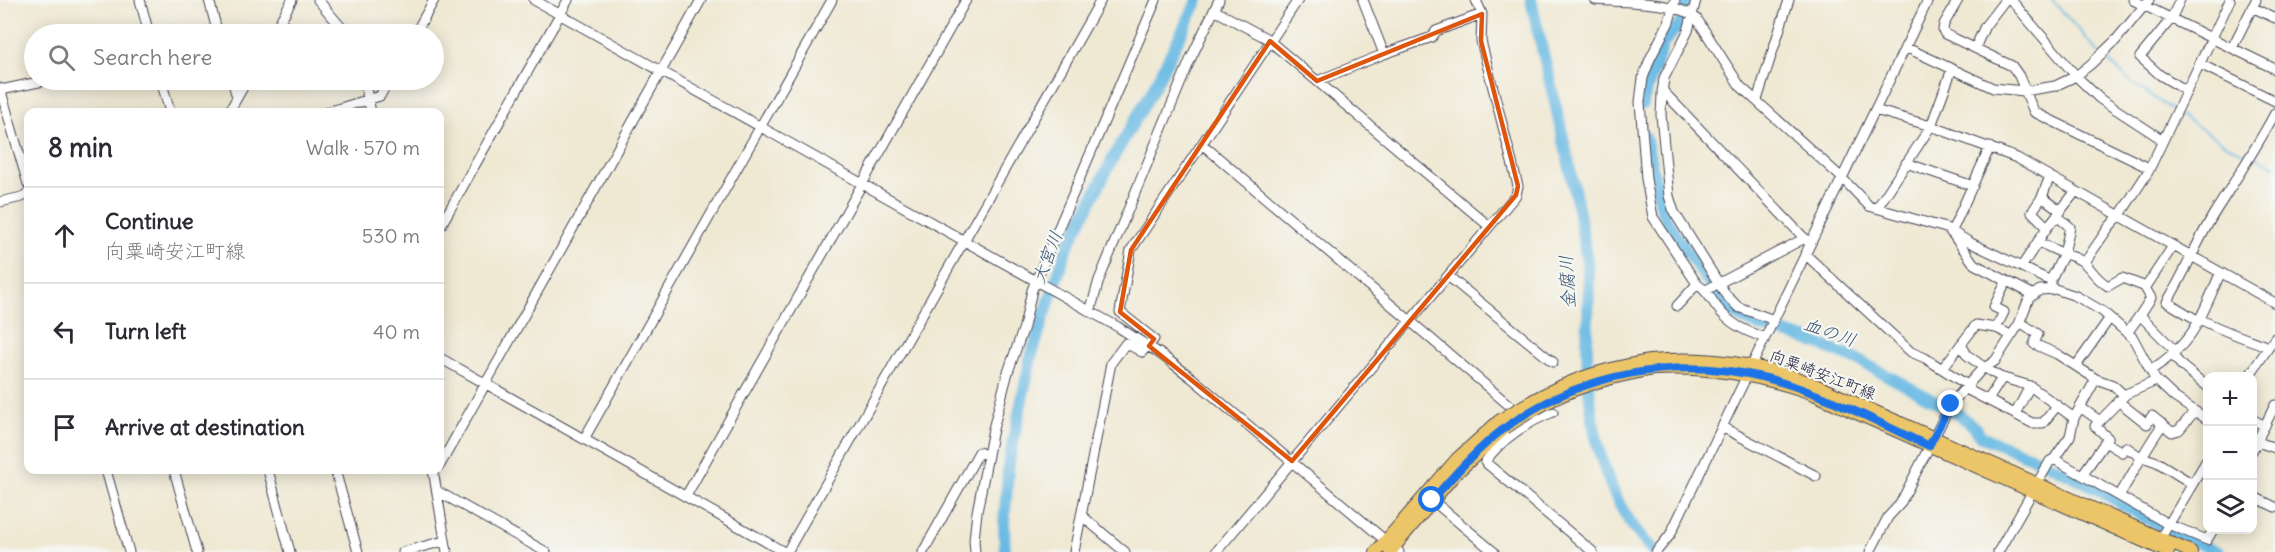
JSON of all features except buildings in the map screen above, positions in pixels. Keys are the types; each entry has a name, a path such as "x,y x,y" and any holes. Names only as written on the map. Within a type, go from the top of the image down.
{"main road":[{"name":"向粟崎安江町線","path":"1392,548 1457,459 1536,397 1579,377 1607,369 1698,359 1808,382 1932,442 2158,544 2191,552"},
{"name":"向粟崎安江町線","path":"1376,552 1392,548 1432,500 1502,424"},
{"name":"向粟崎安江町線","path":"2158,544 2168,552"}],"street":[{"path":"140,0 146,24"},
{"path":"209,0 215,24"},
{"path":"279,24 292,0"},
{"path":"318,0 338,24"},
{"path":"421,24 434,0"},
{"path":"534,0 1149,346 1192,378 1292,461 1392,548"},
{"path":"444,220 568,0"},
{"path":"444,458 701,0"},
{"path":"585,439 832,0"},
{"path":"686,496 966,0"},
{"path":"444,360 786,552 1101,0"},
{"path":"975,552 977,512 1008,372 1038,282 1156,0"},
{"path":"1089,311 1099,280 1191,58 1219,0"},
{"path":"1074,552 1111,363 1126,343 1142,352 1154,339 1120,312 1131,250 1298,0"},
{"path":"1363,0 1384,54"},
{"path":"1216,552 1516,195 1518,186 1481,41 1482,14 1476,0"},
{"path":"1595,0 1675,5 1692,14 1740,86 1842,178 1869,206 1948,229 1971,243 2022,266 2051,285 2102,311 2133,338 2157,381 2203,417"},
{"path":"1696,0 1688,31 1664,78 1662,90 1661,115 1669,196 1674,212 1738,307 1773,320"},
{"path":"1757,100 1789,0"},
{"path":"1656,552 1670,535 1751,370 1805,254 1808,241 1842,178 1928,0"},
{"path":"1958,0 1944,24 1945,34 2012,66 2019,76 2034,112 2149,168"},
{"path":"1975,48 1985,26 2005,0"},
{"path":"2011,0 2076,76 2100,99 2163,140"},
{"path":"2133,0 2147,3 2171,18 2275,69"},
{"path":"2181,0 2171,18 2140,57 2160,75 2187,91"},
{"path":"2085,262 2120,215 2149,168 2230,0"},
{"path":"1905,47 1993,88 2024,91 2055,86 2076,76 2091,64 2116,40 2147,3"},
{"path":"2232,48 2254,3 2275,18"},
{"path":"1675,5 1650,59 1640,102 1646,179 1653,217 1697,284 1706,290 1717,308 1731,323 1745,331 1765,337"},
{"path":"1214,10 1270,42 1489,226"},
{"path":"1317,81 1384,54 1432,38 1436,31 1482,14"},
{"path":"2200,64 2275,101"},
{"path":"1877,208 1931,126 1952,69"},
{"path":"24,84 0,89 24,170"},
{"path":"164,90 169,108"},
{"path":"235,90 237,97"},
{"path":"231,108 241,90"},
{"path":"366,90 370,108"},
{"path":"342,108 369,101 380,96 383,90"},
{"path":"1662,90 1808,241"},
{"path":"1875,110 1931,126 2017,158 2275,303"},
{"path":"2167,302 2215,213 2251,158 2275,113"},
{"path":"1202,144 1530,423"},
{"path":"1951,232 1990,147"},
{"path":"1906,163 1972,186"},
{"path":"2047,227 2032,212 2042,197 2050,176"},
{"path":"2022,266 2047,227 2076,191"},
{"path":"0,202 24,196"},
{"path":"1870,552 1888,517 1900,504 1948,409 1985,368 1995,361 2020,322 2029,298 2051,285 2064,254 2070,227 2042,197"},
{"path":"1951,232 1974,264 2034,295"},
{"path":"1706,290 1808,241"},
{"path":"2038,242 2085,262 2099,280 2108,286 2122,278 2144,286 2151,298 2167,302 2221,331 2236,334 2269,347"},
{"path":"2144,286 2146,287 2157,273 2174,246"},
{"path":"1805,254 1911,352 1942,369 1967,388 2032,423 2043,423 2057,406"},
{"path":"2151,370 2174,354 2190,336 2220,274"},
{"path":"1448,276 1553,362"},
{"path":"1995,328 2004,312 1994,307 2006,282"},
{"path":"1677,306 1697,284"},
{"path":"2127,333 2151,298"},
{"path":"2140,315 2183,367 2203,383"},
{"path":"2076,366 2109,319"},
{"path":"2020,322 2038,334 2034,344 2057,354 2102,383 2113,385 2121,398 2147,424 2152,416 2172,432 2179,430 2194,412"},
{"path":"1942,369 1976,326 1995,328 2011,334"},
{"path":"2252,372 2275,338"},
{"path":"1961,344 1967,355 1985,368 2002,378 2030,386 2074,418"},
{"path":"1988,400 2002,378"},
{"path":"1998,552 2050,462 2070,436 2074,418 2096,379"},
{"path":"2082,475 2108,438 2095,426 2121,398 2157,381"},
{"path":"2015,414 2030,386"},
{"path":"2257,437 2275,405"},
{"path":"2080,407 2100,421"},
{"path":"1553,412 1515,432 1491,453 1485,462 1593,552"},
{"path":"2257,421 2265,426"},
{"path":"2119,496 2145,448 2163,424"},
{"path":"1722,427 1816,476"},
{"path":"444,442 454,439"},
{"path":"2257,441 2275,448"},
{"path":"2105,442 2122,452 2126,447 2192,483"},
{"path":"923,552 979,452 988,456"},
{"path":"2050,462 2082,475 2168,524 2207,540 2210,534"},
{"path":"2158,544 2203,466"},
{"path":"107,474 129,552"},
{"path":"175,474 196,552"},
{"path":"269,474 290,552"},
{"path":"336,474 358,552"},
{"path":"434,474 447,552"},
{"path":"437,491 546,552"},
{"path":"2257,498 2275,507"},
{"path":"1432,500 1494,552"},
{"path":"1081,515 1125,552"},
{"path":"403,552 444,541"}],"highlighted area":[{"path":"1482,14 1481,41 1518,186 1516,195 1292,461 1149,346 1154,339 1120,312 1131,250 1270,41 1317,81"}],"waterway":[{"name":"大宮川","path":"1005,552 1004,523 1009,461 1031,357 1066,250 1198,0"},
{"name":"金腐川","path":"1531,0 1569,164 1587,263 1589,285 1588,377 1595,431 1610,484 1622,509 1637,532 1655,552"},
{"name":"血の川","path":"1642,104 1663,44 1683,20 1687,0"},
{"path":"2052,0 2099,53"},
{"path":"2104,57 2132,83 2175,112"},
{"path":"2180,115 2227,145 2248,154"},
{"name":"血の川","path":"1645,137 1662,211 1675,235 1724,305 1734,314 1760,326 1806,339 1860,361 1957,413 1982,437 2044,462 2090,485 2160,526 2218,552"},
{"path":"2253,156 2275,166"}],"route":[{"path":"1432,500 1473,455 1528,412 1595,381 1653,369 1707,369 1766,378 1814,394 1929,446 1951,404"}]}
